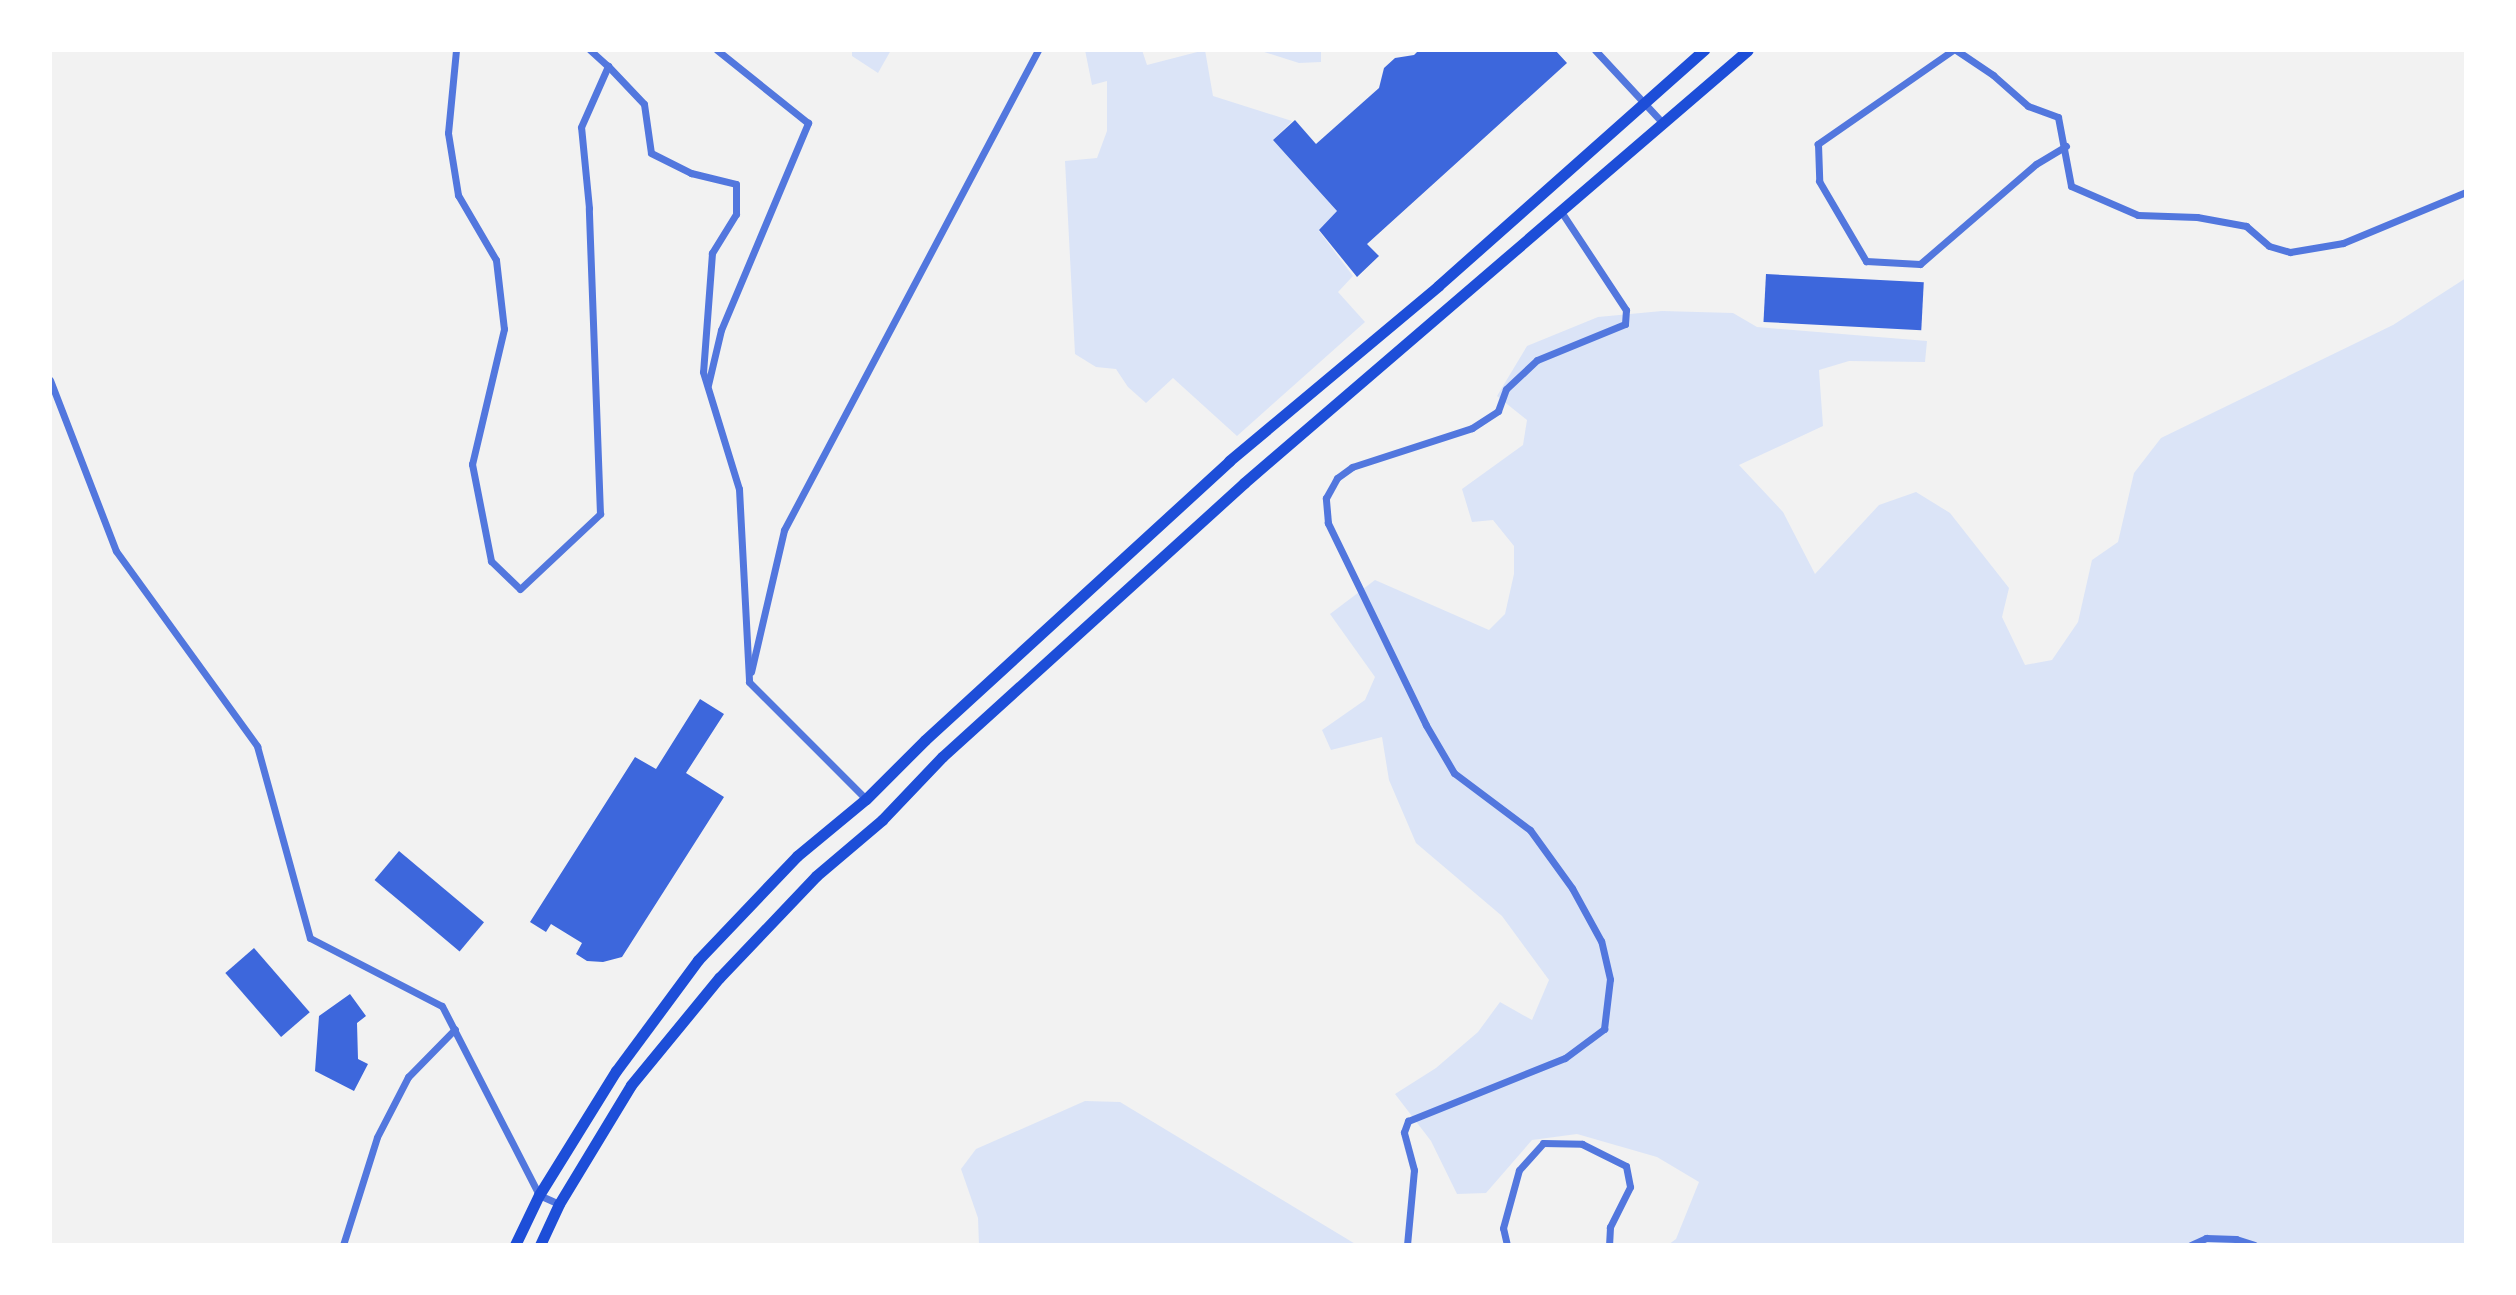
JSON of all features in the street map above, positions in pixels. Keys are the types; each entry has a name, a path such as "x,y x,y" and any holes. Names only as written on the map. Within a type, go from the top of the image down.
{"main road":[{"path":"515,1245 539,1195 616,1071 698,960 797,856 866,799 925,740 1229,461 1438,286 1704,50"},
{"path":"540,1245 559,1204 631,1085 719,978 816,876 882,820 942,757 1244,483 1748,50"}],"street":[{"path":"456,50 448,133 458,195 496,260 504,329 472,464 491,561 520,589 600,514 589,208 581,127 608,66"},
{"path":"590,50 644,104 651,153 691,173 736,184 736,214 712,253 703,372 739,489 749,682 866,799"},
{"path":"708,387 721,330 808,123 717,50"},
{"path":"749,682 784,530 1038,50"},
{"path":"1595,50 1662,122"},
{"path":"2066,146 2036,164 1920,264 1866,261 1819,181 1818,144 1955,50 1993,75 2028,106 2058,117 2066,146 2071,186 2138,215 2197,217 2246,226 2269,246 2290,252 2343,243 2466,192"},
{"path":"1407,1245 1414,1170 1404,1132 1408,1121 1565,1058 1604,1029 1610,979 1601,941 1587,914 1530,830 1454,773 1426,725 1328,523 1326,498 1337,478 1352,467 1472,428 1498,411 1506,389 1537,360 1625,324 1626,310 1560,210"},
{"path":"50,380 116,551 257,746 310,938 442,1006 539,1195 559,1204"},
{"path":"343,1245 377,1137 408,1077 455,1029"},
{"path":"1507,1245 1503,1228 1519,1170 1543,1143 1582,1144 1626,1166 1630,1187 1610,1227 1609,1245"},
{"path":"2191,1245 2206,1238 2236,1239 2254,1245"}],"shaded area":[{"path":"852,50 891,50 878,73 852,56"},
{"path":"1085,50 1142,50 1147,65 1205,50 1213,96 1292,121 1273,140 1337,211 1319,231 1353,276 1338,292 1365,322 1237,436 1173,378 1146,403 1128,387 1116,369 1096,367 1075,354 1065,161 1097,158 1107,131 1107,81 1092,85"},
{"path":"1258,50 1321,50 1321,62 1299,63"},
{"path":"2466,278 2466,1245 1668,1245 1676,1239 1699,1182 1657,1157 1577,1134 1532,1140 1486,1193 1457,1194 1431,1141 1395,1094 1436,1068 1478,1032 1500,1002 1532,1020 1549,980 1502,916 1416,843 1389,780 1382,737 1331,750 1322,730 1365,700 1375,677 1330,614 1375,580 1489,630 1505,614 1514,574 1514,546 1493,520 1472,522 1462,489 1523,445 1527,420 1497,396 1527,346 1598,317 1662,311 1733,313 1757,327 1927,341 1925,362 1849,361 1819,370 1823,426 1739,465 1783,512 1815,574 1879,505 1916,492 1950,513 2009,588 2002,617 2025,665 2052,660 2078,622 2092,560 2118,542 2134,473 2161,438 2393,325"},
{"path":"1085,1101 1120,1102 1357,1245 979,1245 978,1218 961,1169 976,1149"}],"building":[{"path":"1419,50 1555,50 1567,63 1367,244 1379,256 1357,277 1319,230 1337,211 1273,140 1295,120 1316,144 1379,88 1384,68 1395,58 1414,55"},
{"path":"1766,274 1924,282 1921,330 1763,322"},
{"path":"700,699 724,714 686,773 724,797 622,957 603,962 587,961 576,954 582,943 551,924 546,932 530,922 635,757 656,769"},
{"path":"399,851 484,922 460,951 375,880"},
{"path":"254,948 310,1012 281,1037 225,973"},
{"path":"350,994 366,1016 357,1023 358,1059 368,1064 354,1091 315,1071 319,1016"}]}
